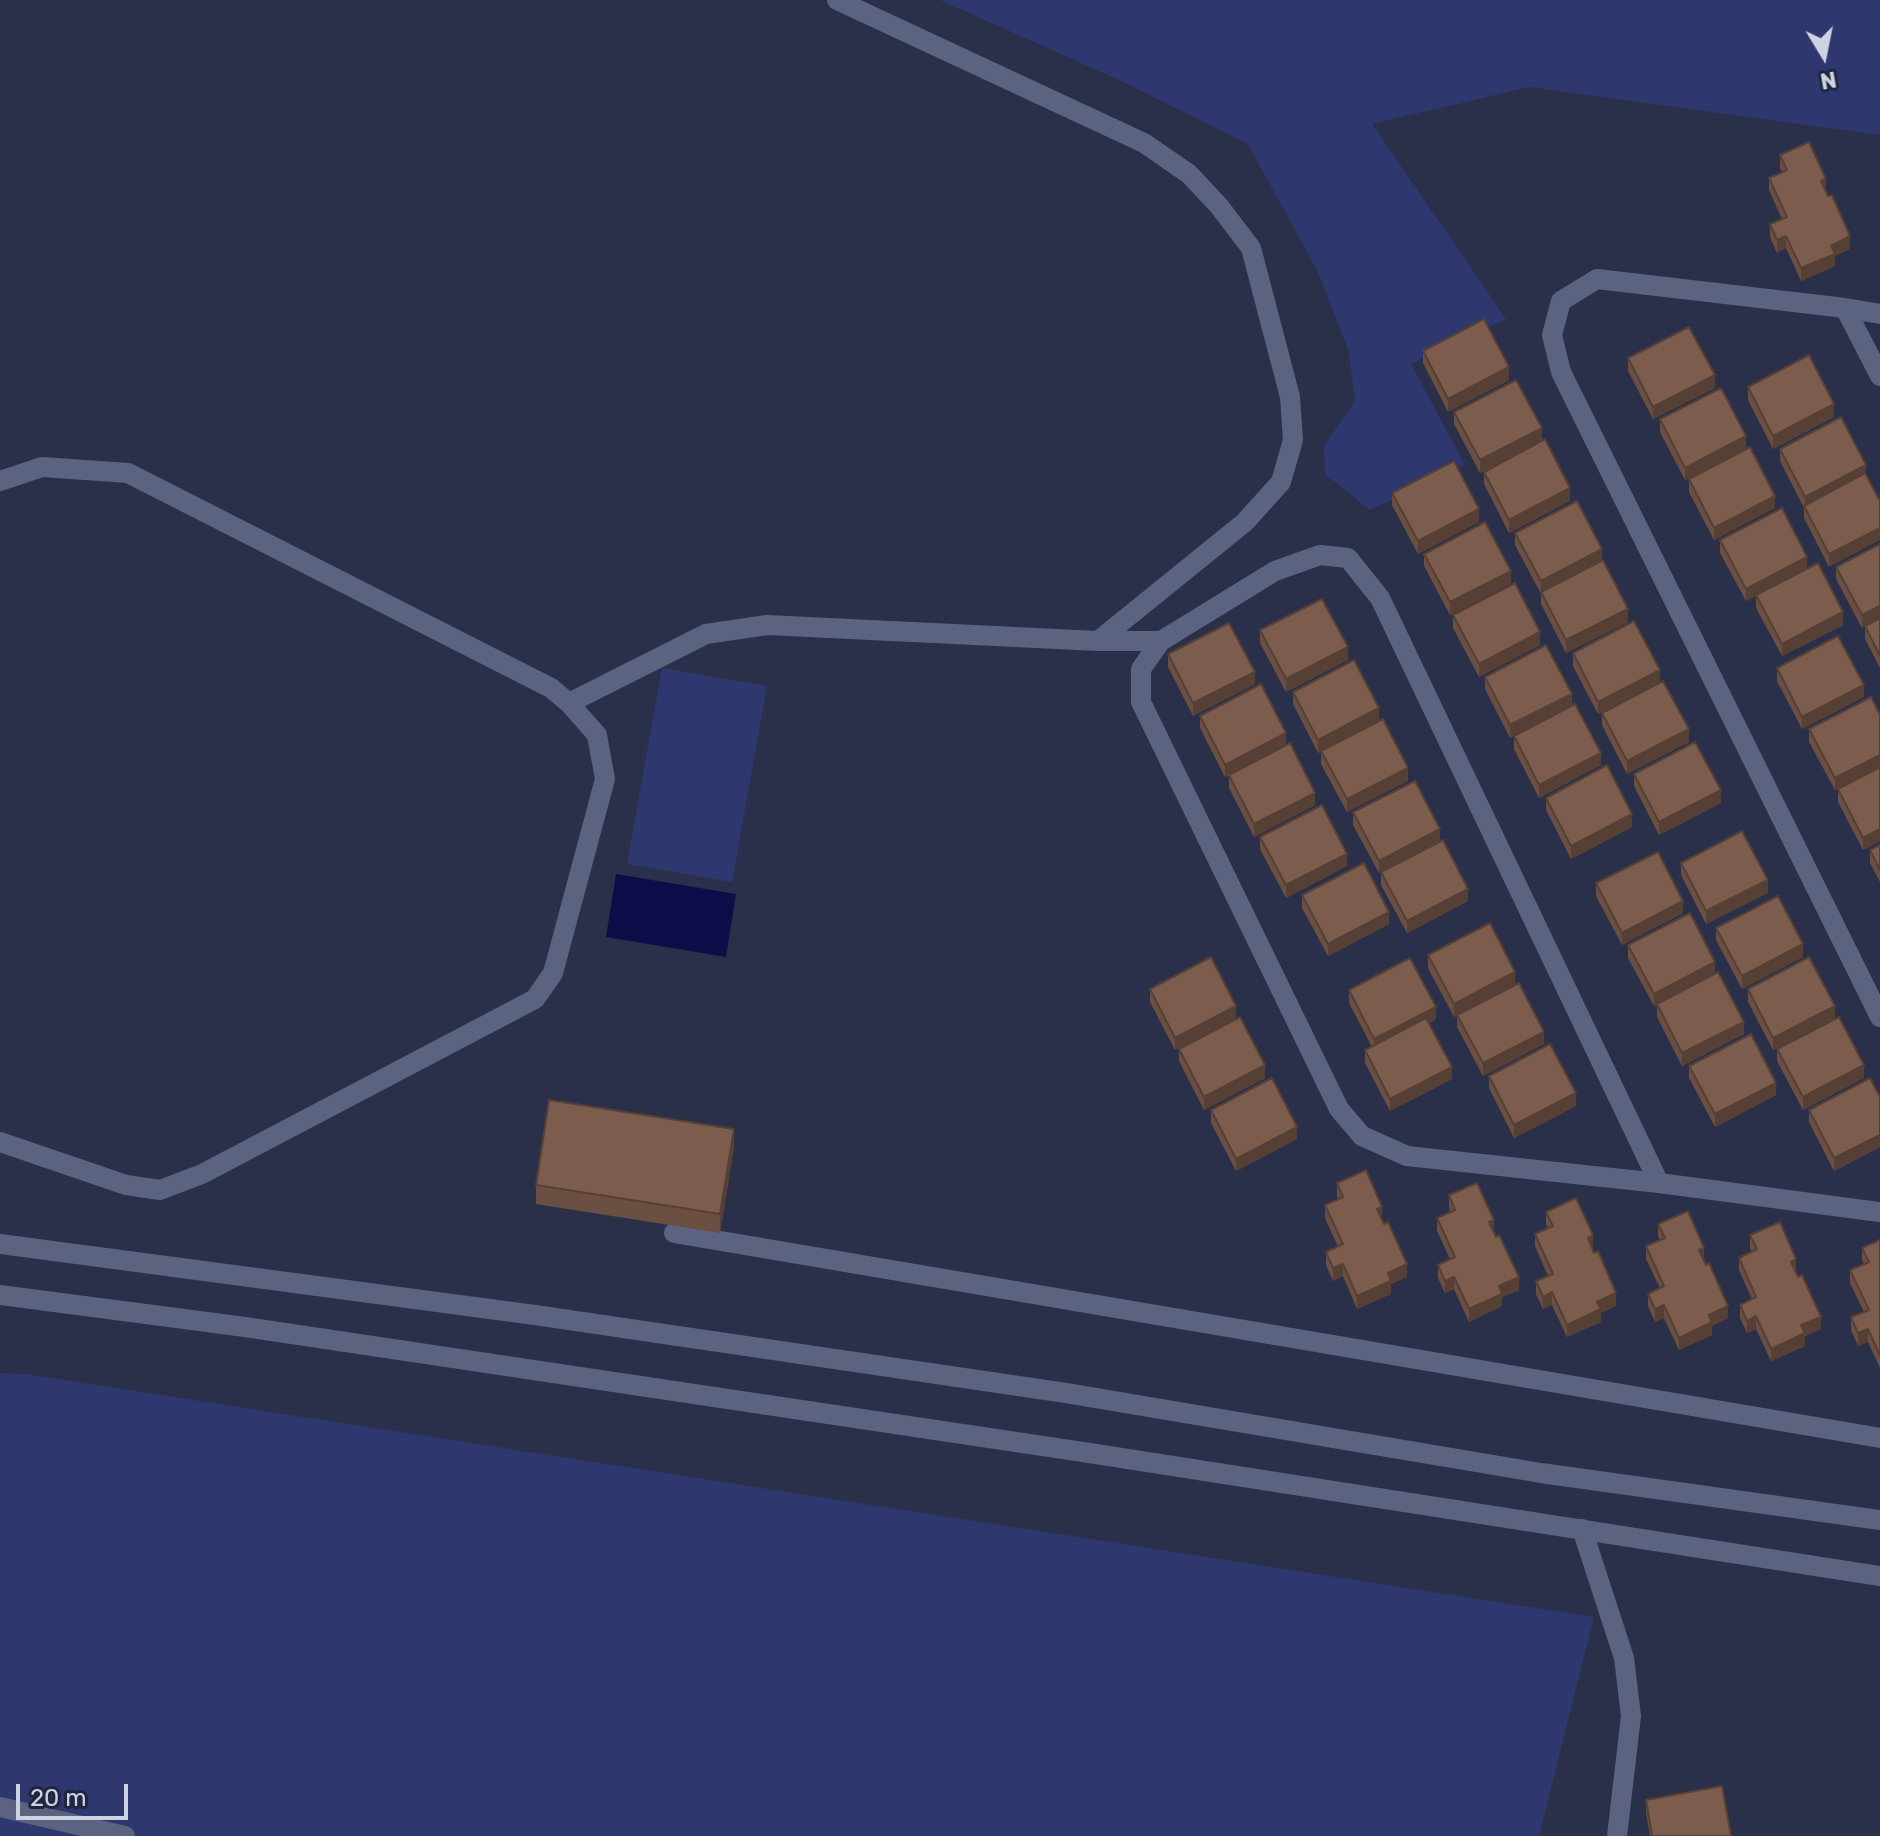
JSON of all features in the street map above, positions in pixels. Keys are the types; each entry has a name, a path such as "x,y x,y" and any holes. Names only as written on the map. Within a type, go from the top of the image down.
{"street":[{"path":"837,0 1144,143 1189,174 1219,206 1251,248 1290,397 1293,440 1281,482 1245,522 1098,641"},
{"path":"1880,314 1597,279 1561,301 1552,335 1561,372 1880,1017"},
{"path":"1845,308 1880,376"},
{"path":"0,481 42,467 128,473 551,688 597,735 605,779 553,973 535,999 202,1174 160,1190 126,1185 0,1142"},
{"path":"1659,1183 1380,598 1348,558 1320,555 1275,571 1161,641 1141,669 1141,702 1339,1109 1362,1136 1407,1156 1659,1183 1880,1212"},
{"path":"569,703 706,634 767,625 1098,641 1161,641"},
{"path":"674,1233 1880,1438"},
{"path":"0,1244 613,1326 1066,1393 1541,1473 1880,1520"},
{"path":"0,1295 245,1327 1880,1576"},
{"path":"1582,1529 1624,1658 1628,1687 1631,1716 1617,1836"},
{"path":"0,1807 125,1836"}],"shaded area":[{"path":"940,0 1880,0 1880,135 1529,87 1372,124 1506,319 1411,364 1465,465 1370,510 1325,474 1324,446 1355,401 1349,352 1318,272 1248,144 1117,79"},
{"path":"662,668 767,686 732,882 627,864"},
{"path":"616,874 736,894 726,957 606,937"},
{"path":"0,1373 26,1374 1594,1617 1539,1836 0,1836"}],"building":[{"path":"1809,142 1826,179 1821,181 1828,196 1832,195 1850,236 1831,246 1835,254 1801,268 1786,236 1777,240 1770,224 1787,217 1769,178 1787,170 1780,155"},
{"path":"1484,319 1509,367 1448,399 1423,351"},
{"path":"1689,327 1715,375 1653,407 1628,358"},
{"path":"1809,355 1834,404 1773,436 1748,387"},
{"path":"1516,380 1542,428 1480,460 1454,412"},
{"path":"1721,388 1746,436 1685,468 1660,419"},
{"path":"1841,417 1866,465 1805,497 1780,449"},
{"path":"1545,439 1570,488 1509,520 1484,472"},
{"path":"1750,447 1775,496 1714,528 1689,479"},
{"path":"1454,461 1479,509 1418,541 1392,493"},
{"path":"1865,473 1880,501 1880,528 1829,554 1804,506"},
{"path":"1577,501 1602,549 1541,581 1515,533"},
{"path":"1782,508 1807,557 1746,589 1720,540"},
{"path":"1485,522 1511,571 1450,602 1424,554"},
{"path":"1880,544 1880,606 1862,615 1836,567"},
{"path":"1603,560 1628,609 1566,640 1541,592"},
{"path":"1818,563 1843,612 1782,644 1756,595"},
{"path":"1515,583 1540,632 1479,664 1453,615"},
{"path":"1322,599 1348,647 1286,679 1260,630"},
{"path":"1880,618 1880,656 1865,626"},
{"path":"1634,621 1660,670 1598,702 1573,653"},
{"path":"1229,623 1255,672 1193,703 1168,654"},
{"path":"1838,636 1864,685 1802,717 1777,668"},
{"path":"1546,645 1572,694 1510,725 1485,677"},
{"path":"1354,660 1379,708 1318,740 1293,692"},
{"path":"1663,681 1689,729 1627,761 1602,713"},
{"path":"1261,684 1286,733 1225,765 1200,716"},
{"path":"1871,697 1880,715 1880,755 1835,778 1809,729"},
{"path":"1575,704 1601,753 1539,785 1514,736"},
{"path":"1383,719 1408,768 1347,799 1321,751"},
{"path":"1695,742 1721,790 1659,822 1634,774"},
{"path":"1290,743 1315,793 1254,824 1229,775"},
{"path":"1607,765 1632,814 1571,846 1546,798"},
{"path":"1880,767 1880,829 1863,838 1838,789"},
{"path":"1415,781 1440,829 1379,861 1353,812"},
{"path":"1322,805 1347,854 1286,885 1260,837"},
{"path":"1742,831 1768,880 1706,911 1681,863"},
{"path":"1443,840 1468,889 1407,921 1381,872"},
{"path":"1880,845 1880,870 1870,850"},
{"path":"1658,852 1683,901 1622,933 1596,883"},
{"path":"1364,863 1389,912 1328,944 1302,895"},
{"path":"1778,896 1803,944 1742,976 1716,928"},
{"path":"1690,913 1715,962 1654,994 1628,945"},
{"path":"1490,923 1515,972 1454,1004 1428,955"},
{"path":"1211,957 1236,1006 1175,1038 1150,989"},
{"path":"1809,957 1835,1006 1773,1038 1748,989"},
{"path":"1410,958 1436,1007 1374,1039 1349,990"},
{"path":"1718,972 1744,1022 1682,1053 1657,1004"},
{"path":"1519,983 1544,1032 1483,1063 1457,1015"},
{"path":"1240,1017 1265,1065 1204,1097 1179,1049"},
{"path":"1839,1017 1864,1065 1803,1097 1777,1049"},
{"path":"1426,1018 1452,1067 1390,1099 1365,1050"},
{"path":"1751,1034 1776,1083 1715,1114 1689,1066"},
{"path":"1550,1044 1576,1093 1514,1125 1489,1076"},
{"path":"1272,1078 1297,1127 1236,1159 1211,1110"},
{"path":"1870,1078 1880,1097 1880,1135 1834,1158 1809,1110"},
{"path":"549,1100 734,1129 720,1214 536,1185"},
{"path":"1366,1170 1382,1207 1377,1209 1384,1224 1388,1222 1407,1264 1388,1273 1391,1281 1357,1296 1343,1264 1333,1268 1326,1252 1343,1244 1325,1205 1343,1197 1337,1183"},
{"path":"1477,1183 1494,1220 1489,1222 1496,1237 1499,1235 1519,1277 1499,1286 1502,1294 1469,1309 1454,1277 1445,1281 1438,1265 1455,1257 1437,1218 1455,1210 1449,1195"},
{"path":"1576,1198 1593,1235 1588,1238 1594,1253 1598,1251 1616,1293 1597,1302 1601,1309 1567,1325 1552,1292 1543,1297 1536,1281 1553,1274 1535,1234 1553,1226 1546,1212"},
{"path":"1688,1211 1704,1248 1699,1250 1706,1265 1709,1263 1728,1306 1709,1315 1712,1322 1679,1338 1664,1305 1655,1309 1648,1294 1664,1286 1646,1246 1665,1238 1658,1224"},
{"path":"1780,1222 1796,1259 1791,1262 1798,1277 1802,1275 1821,1317 1801,1325 1805,1333 1771,1349 1756,1316 1747,1321 1740,1305 1756,1297 1739,1258 1757,1249 1750,1235"},
{"path":"1880,1240 1880,1356 1868,1329 1858,1333 1851,1317 1869,1310 1850,1270 1869,1262 1862,1248"},
{"path":"1722,1786 1731,1836 1652,1836 1646,1800"}]}
